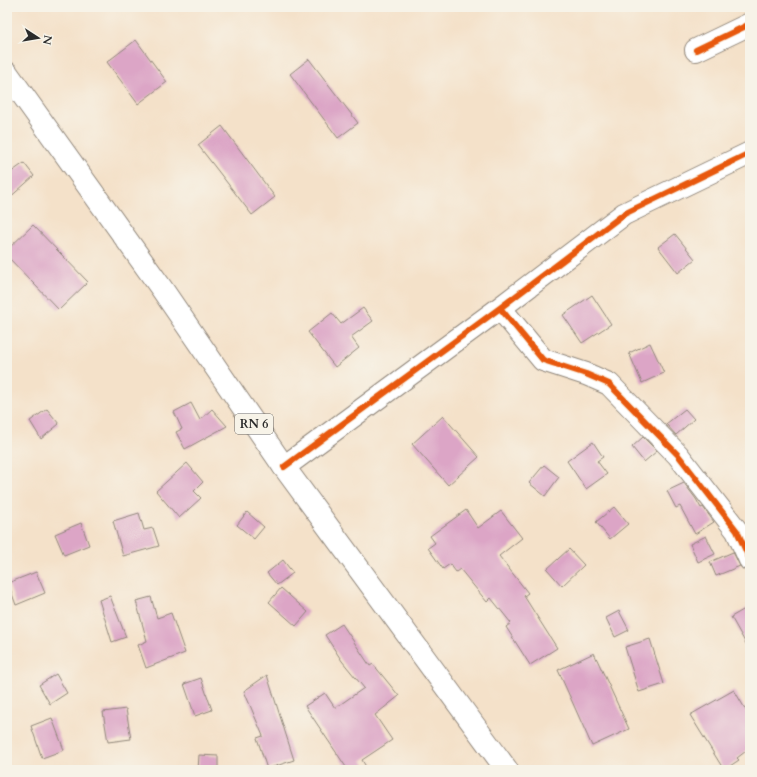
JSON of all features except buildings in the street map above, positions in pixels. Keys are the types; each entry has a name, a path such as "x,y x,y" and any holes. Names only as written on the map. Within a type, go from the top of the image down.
{"street":[{"path":"696,50 750,24"},
{"name":"RN 6","path":"7,73 162,289 284,467 507,770"},
{"path":"284,467 500,308 624,214 750,153"},
{"path":"500,308 544,360 586,374 609,384 678,455 736,531 750,560"}],"cycle path":[{"path":"696,50 750,24"},
{"path":"284,467 500,308 624,214 750,153"},
{"path":"500,308 543,360 586,374 609,384 678,455 737,531 750,560"}]}
